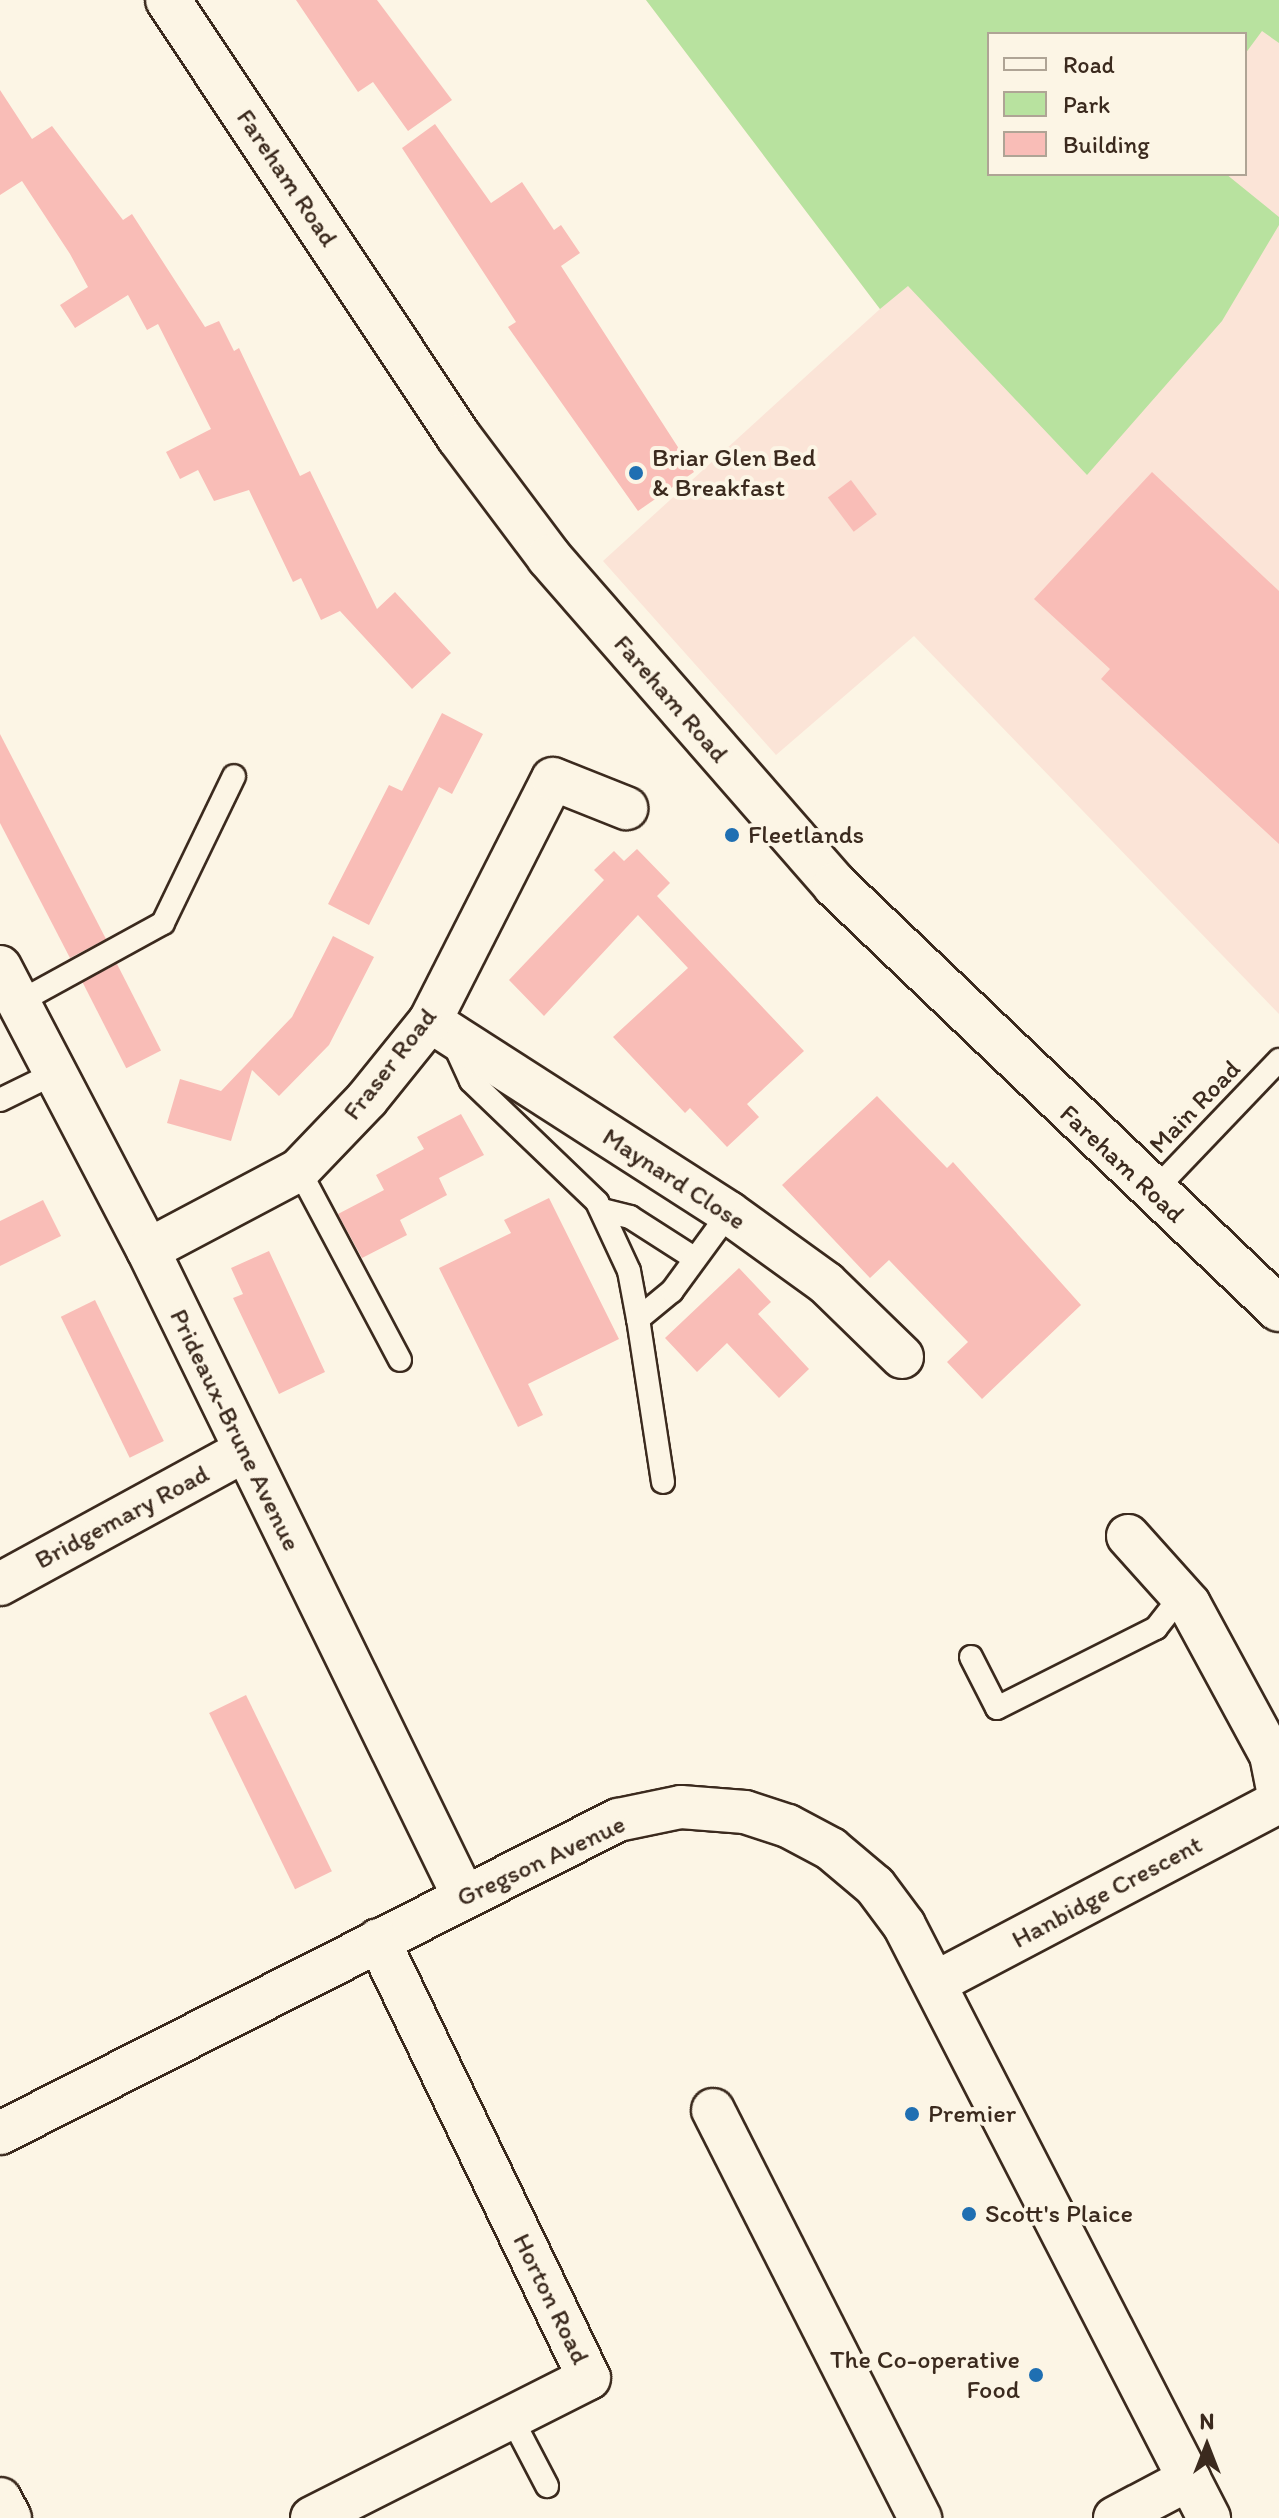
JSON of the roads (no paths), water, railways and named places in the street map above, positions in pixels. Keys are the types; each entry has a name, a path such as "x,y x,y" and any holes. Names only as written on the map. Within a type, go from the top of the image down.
{"main road":[{"name":"Fareham Road","path":"168,0 459,437 549,557 835,885 1152,1193 1279,1309"}],"street":[{"name":"Fraser Road","path":"148,1250 299,1170 440,1028 553,779 626,808"},
{"name":"Prideaux-Brune Avenue","path":"9,984 148,1250 464,1897"},
{"name":"Maynard Close","path":"440,1028 729,1213 826,1283 902,1357"},
{"name":"Bridgemary Road","path":"0,1584 244,1451"},
{"path":"1128,1536 1181,1596 1271,1755 1279,1795"},
{"name":"Hanbidge Crescent","path":"935,1983 1279,1802"},
{"name":"Gregson Avenue","path":"0,2133 618,1820 681,1807 745,1812 831,1849 875,1886 935,1983 1209,2518"},
{"name":"Horton Road","path":"312,2518 589,2378 378,1940"},
{"path":"713,2110 920,2518"},
{"path":"1115,2518 1189,2479"},
{"path":"0,2499 10,2518"}],"lane":[{"path":"9,984 163,923 234,776"},
{"path":"440,1028 471,1081 602,1210 629,1271 663,1482"},
{"name":"Main Road","path":"1152,1193 1279,1060"},
{"path":"0,1100 55,1073"},
{"path":"299,1170 400,1360"},
{"path":"602,1210 630,1217 694,1258"},
{"path":"638,1319 661,1304 729,1213"},
{"path":"971,1657 997,1708 1156,1628 1181,1596"},
{"path":"511,2417 547,2486"}],"place":[{"name":"Briar Glen Bed & Breakfast","path":"636,473"},
{"name":"Fleetlands","path":"732,835"},
{"name":"Premier","path":"912,2114"},
{"name":"Scott's Plaice","path":"969,2214"},
{"name":"The Co-operative Food","path":"1036,2375"}]}
